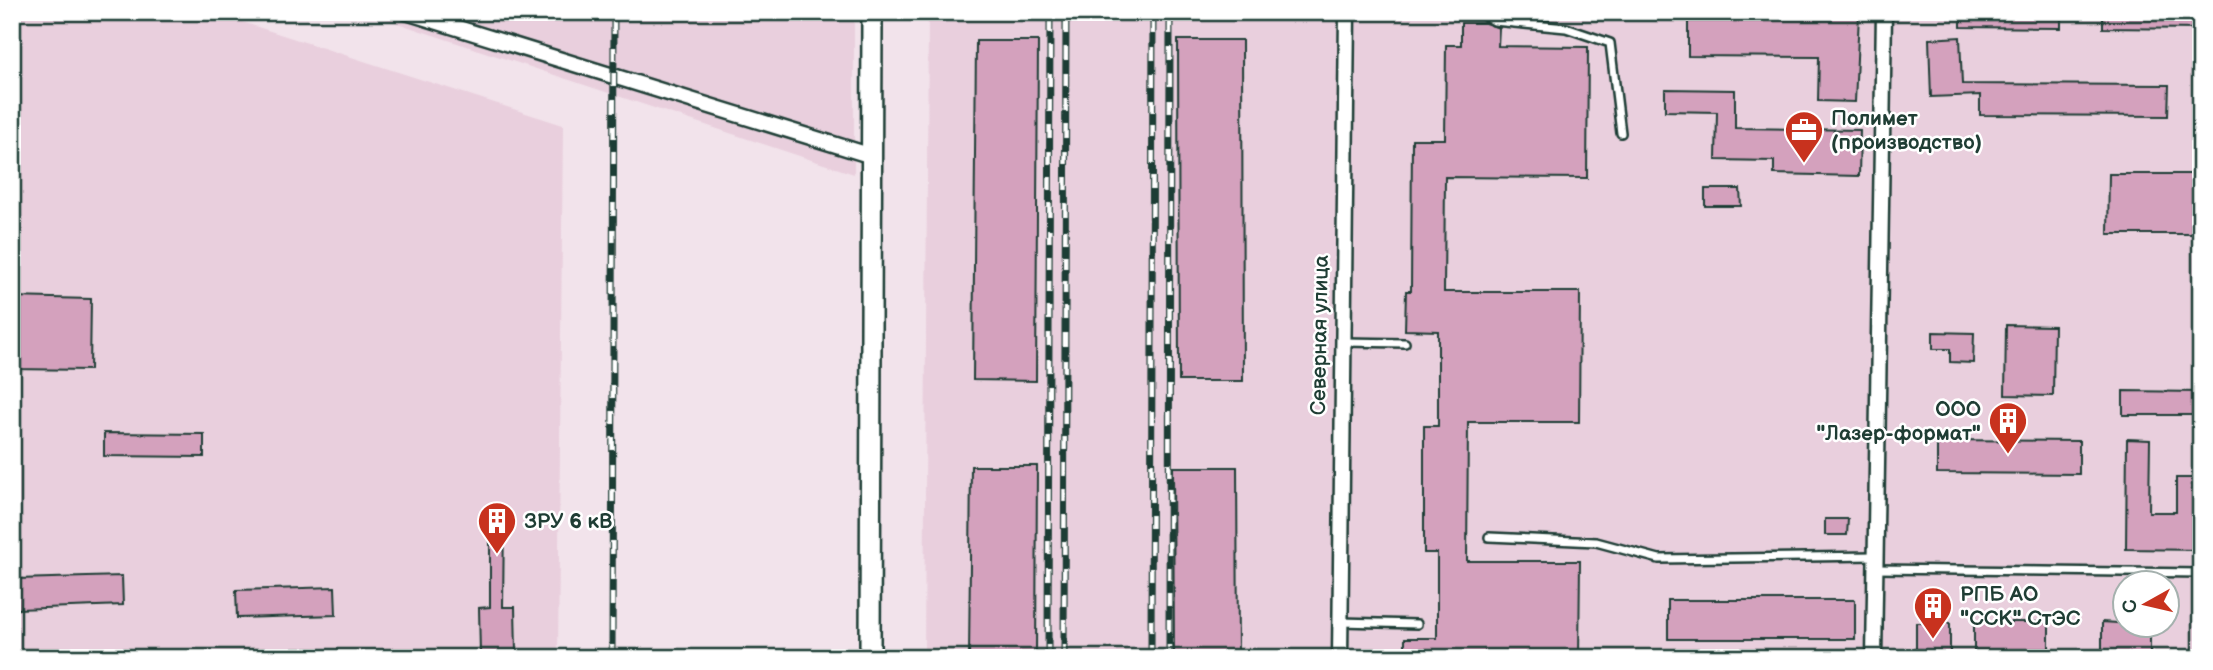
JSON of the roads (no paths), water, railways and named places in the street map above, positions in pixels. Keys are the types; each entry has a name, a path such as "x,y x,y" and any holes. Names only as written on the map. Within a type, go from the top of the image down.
{"main road":[{"path":"870,658 873,12"}],"street":[{"path":"406,12 872,156"},
{"name":"Северная улица","path":"1340,658 1346,12"},
{"path":"1874,658 1884,12"}],"lane":[{"path":"1477,12 1493,21 1566,28 1610,43 1621,133"},
{"path":"1343,342 1405,343"},
{"path":"1489,537 1596,542 1659,559 2201,573"},
{"path":"1341,622 1417,624"}],"railway":[{"path":"612,658 614,12"},
{"path":"1048,658 1050,12"},
{"path":"1064,658 1066,12"},
{"path":"1151,658 1153,12"},
{"path":"1169,658 1170,12"}],"place":[{"name":"Полимет (производство)","path":"1804,164"},
{"name":"ООО \"Лазер-формат\"","path":"2008,455"},
{"name":"ЗРУ 6 кВ","path":"497,555"},
{"name":"РПБ АО \"ССК\" СтЭС","path":"1933,640"}]}
